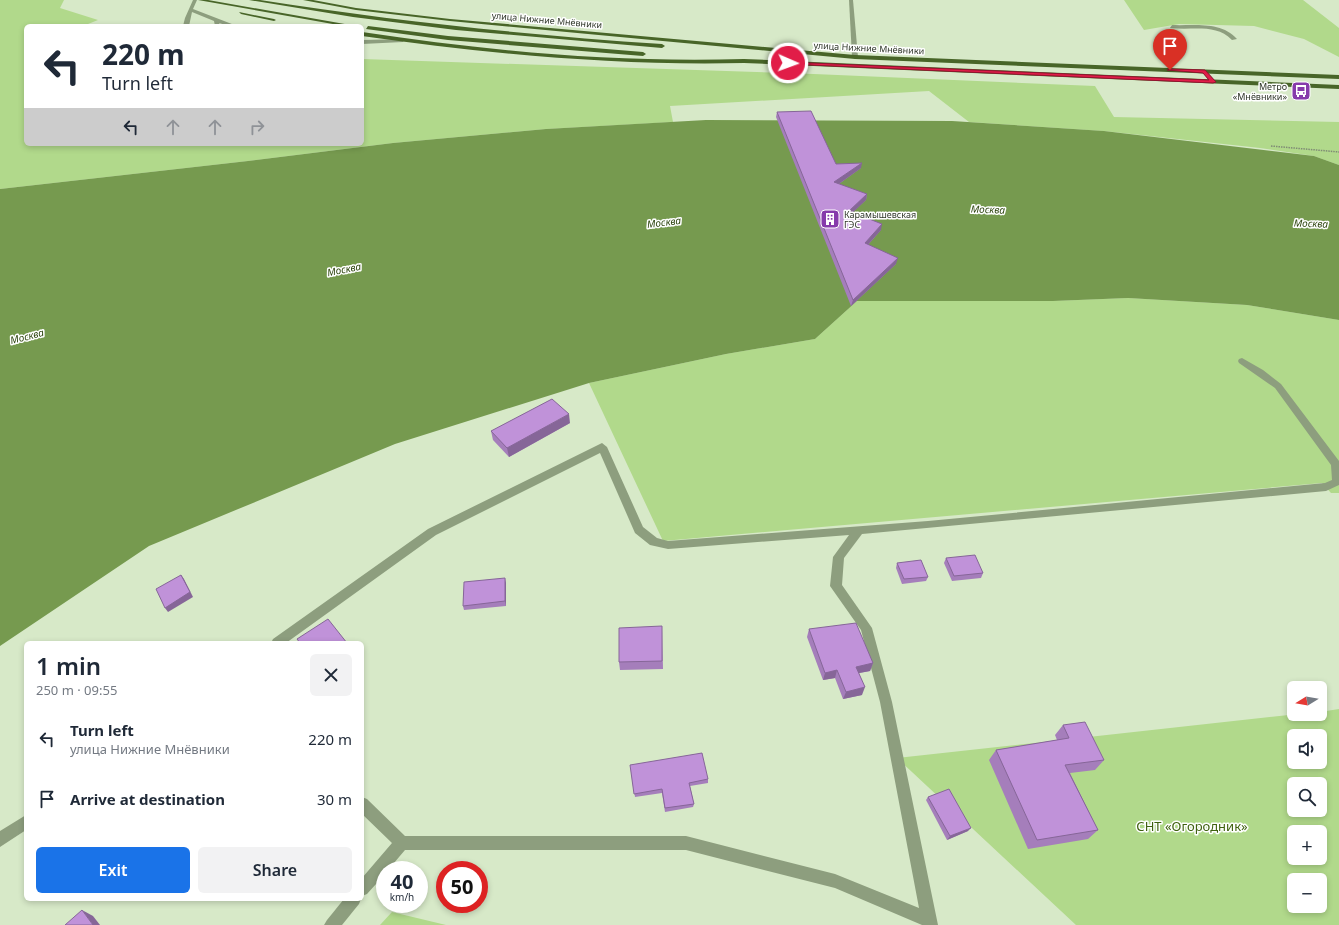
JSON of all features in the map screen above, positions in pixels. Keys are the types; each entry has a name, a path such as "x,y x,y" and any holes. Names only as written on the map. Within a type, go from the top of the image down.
{"main road":[{"path":"200,0 339,24"},
{"path":"210,0 214,4 255,17 282,22"},
{"path":"250,0 323,12 457,30 666,47"},
{"name":"улица Нижние Мнёвники","path":"305,0 450,20 828,55 1339,77"},
{"path":"364,27 577,50 744,61"},
{"name":"улица Нижние Мнёвники","path":"364,34 403,40 610,59 699,63 744,61 1339,87"},
{"path":"682,48 828,55"}],"street":[{"path":"186,24 187,18 195,0"},
{"path":"851,0 855,57"},
{"path":"191,10 218,24"},
{"path":"1172,27 1214,28 1227,32 1234,39"},
{"path":"364,42 403,40"},
{"path":"1205,72 1213,82"},
{"path":"280,641 432,532 602,447 639,530 648,539 660,544 676,545 1326,488 1337,482 1336,464 1278,386 1260,372 1242,362"},
{"path":"860,530 839,557 836,586 866,628 886,702 929,923"},
{"path":"364,806 402,842 686,843 835,881 929,923"},
{"path":"0,840 24,823"},
{"path":"364,887 402,842"},
{"path":"332,925 352,901"}],"path":[{"path":"1271,146 1339,152"}],"green space":[{"path":"0,0 64,0 60,8 98,20 88,24 24,24 24,146 364,146 364,59 814,74 1095,86 1114,117 1339,122 1339,165 1314,156 1260,148 1104,131 969,122 929,91 670,106 673,122 546,129 393,143 0,189"},
{"path":"1124,0 1303,0 1339,28 1339,57 1304,39 1254,26 1179,24 1144,30"},
{"path":"1128,298 1247,305 1339,320 1339,493 1331,493 1322,483 663,541 589,383 726,354 815,339 857,301 1053,301"},
{"name":"СНТ «Огородник»","path":"1339,709 1339,925 1076,925 897,758 1287,715 1287,721 1327,721 1327,711"},
{"path":"391,913 396,913 446,925 380,925"}],"water":[{"name":"Москва","path":"706,120 952,121 1104,131 1314,156 1339,165 1339,320 1247,305 1128,298 1053,301 857,301 815,339 726,354 589,383 395,444 149,546 0,646 0,189 393,143 546,129"}],"building":[{"name":"Карамышевская ГЭС","path":"811,111 836,164 862,163 834,182 867,194 849,211 882,224 865,243 898,258 853,300 777,112"},
{"path":"552,399 569,414 507,448 491,431"},
{"path":"975,555 983,573 954,576 946,558"},
{"path":"921,560 928,577 904,579 897,563"},
{"path":"181,575 190,592 165,608 156,589"},
{"path":"505,578 505,601 463,606 464,582"},
{"path":"328,619 345,641 298,641 297,639"},
{"path":"856,623 873,663 856,667 865,687 846,692 837,670 825,673 809,629"},
{"path":"662,626 662,661 619,662 619,628"},
{"path":"1085,722 1104,760 1065,765 1098,830 1037,840 996,750 1069,738 1063,725"},
{"path":"702,753 708,779 689,783 694,804 665,808 662,789 634,794 630,765"},
{"path":"949,789 971,828 950,836 928,797"},
{"path":"82,910 93,925 65,925"}],"place":[{"name":"Метро «Мнёвники»","path":"1301,91"},
{"name":"Карамышевская ГЭС","path":"830,219"}],"route":[{"path":"788,63 1213,82 1205,72 1170,70"}]}
